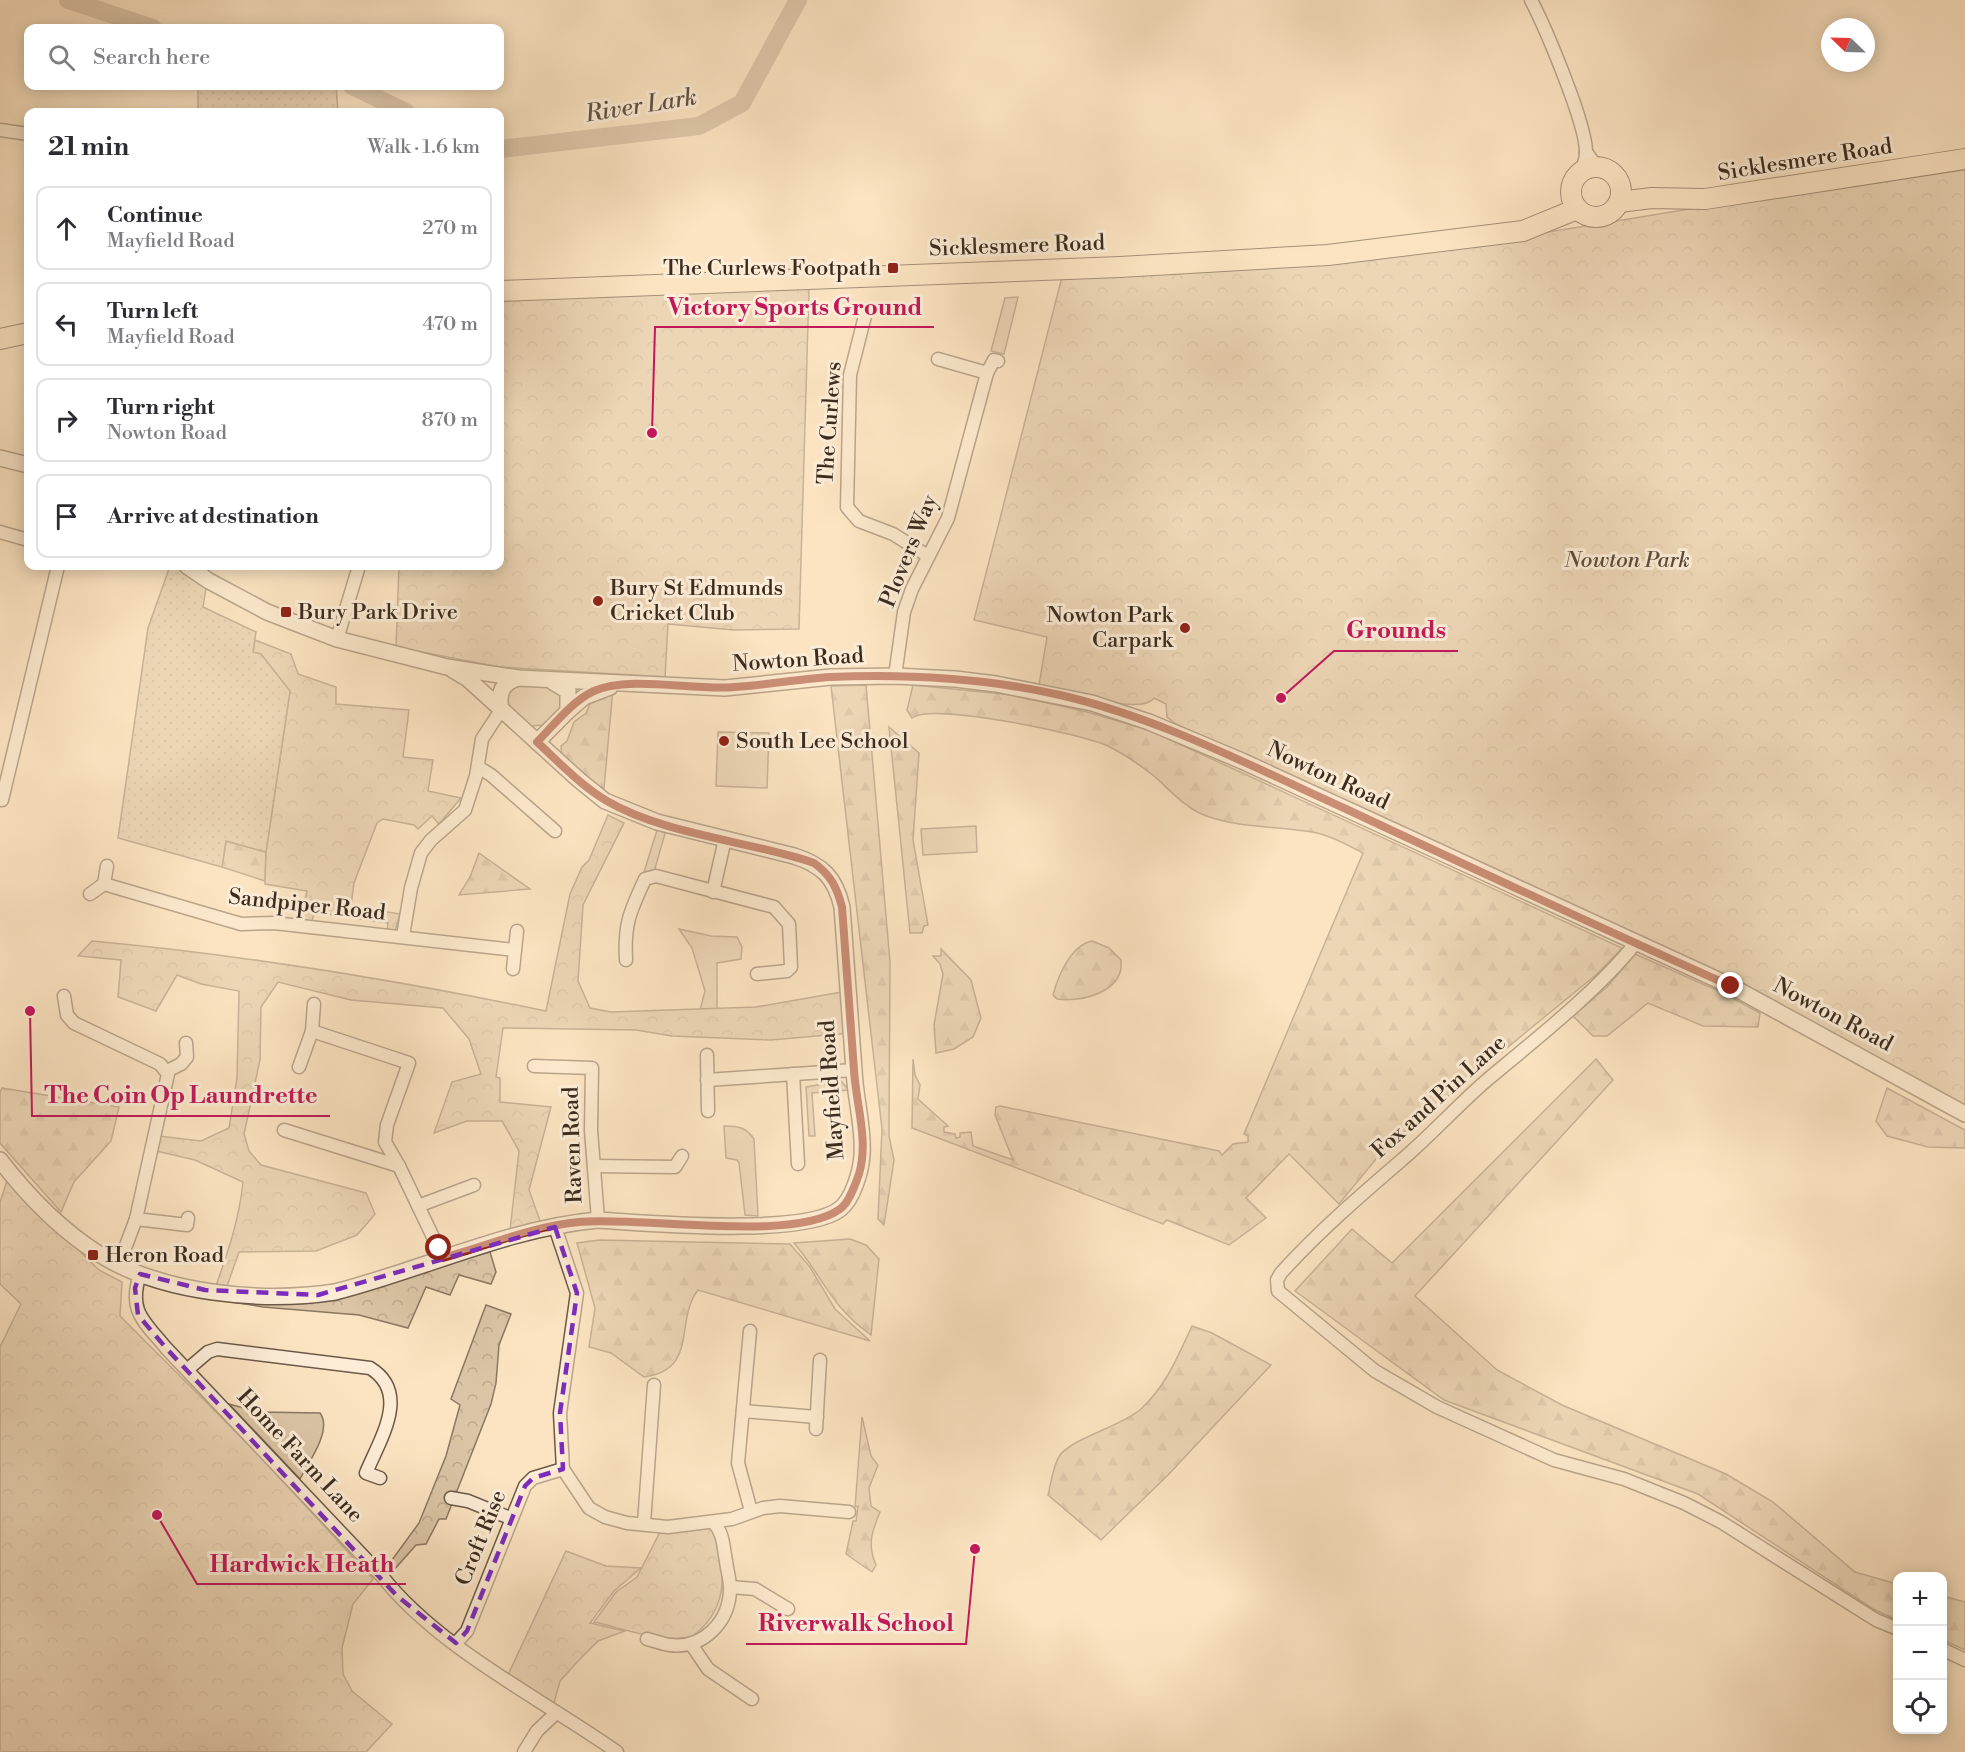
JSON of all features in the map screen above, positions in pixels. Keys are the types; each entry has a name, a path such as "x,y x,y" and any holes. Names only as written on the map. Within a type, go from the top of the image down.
{"highway":[{"name":"Sicklesmere Road","path":"504,291 1120,267 1328,255 1523,231 1574,202 1586,215 1599,217 1611,212 1620,195 1705,200 1965,159"},
{"path":"1574,202 1574,180 1588,164 1614,174 1620,195"},
{"path":"0,339 24,334"}],"street":[{"path":"1531,0 1582,129 1588,164"},
{"path":"0,130 24,133"},
{"name":"The Curlews","path":"862,316 850,375 847,507 859,521 893,534 928,556"},
{"path":"938,360 987,373"},
{"name":"Plovers Way","path":"895,676 904,612 928,556 948,518 987,373 994,360 998,361"},
{"path":"0,458 24,464"},
{"path":"0,532 24,539"},
{"path":"2,800 57,570"},
{"name":"Nowton Road","path":"193,570 267,612 337,639 447,667 544,680 725,688 820,678 895,676 955,679 1058,695 1149,722 1242,761 1635,944 1731,986 1965,1114"},
{"path":"337,639 357,570"},
{"name":"Mayfield Road","path":"140,1274 205,1290 247,1295 318,1295 362,1285 443,1258 555,1227 598,1220 775,1225 819,1220 842,1208 852,1191 862,1156 842,907 838,890 827,872 814,863 657,822 615,806 594,794 468,679 447,667"},
{"path":"501,710 500,695 503,689 510,680 518,678"},
{"name":"Nowton Road","path":"544,680 559,684 568,691 568,711"},
{"name":"Nowton Road","path":"537,742 568,711 596,691 619,684"},
{"name":"Sandpiper Road","path":"403,936 411,888 421,854 430,840 465,810 478,767 482,739 501,710"},
{"path":"478,767 491,775 555,831"},
{"path":"713,892 725,839"},
{"path":"90,894 104,884 107,866"},
{"path":"626,960 625,930 645,879 656,876 713,892 751,899 774,907 789,924 791,967 787,971 757,974"},
{"name":"Sandpiper Road","path":"104,884 241,924 274,923 515,950"},
{"path":"513,969 517,931"},
{"name":"Fox and Pin Lane","path":"1635,944 1623,958 1547,1028 1451,1110 1406,1156 1347,1205 1281,1273 1276,1286 1278,1291 1315,1324 1375,1371 1437,1407 1554,1460 1624,1479 1684,1503 1721,1522 1876,1620 1893,1627"},
{"path":"64,996 67,1015 74,1023 154,1060 167,1071 168,1078 136,1220 118,1264"},
{"path":"299,1067 312,1031 314,1004"},
{"path":"312,1031 410,1063 387,1125 385,1142 443,1258"},
{"path":"167,1071 182,1064 187,1057 186,1043"},
{"path":"707,1055 708,1111"},
{"name":"Raven Road","path":"534,1066 592,1068 594,1167 598,1220"},
{"path":"707,1080 854,1070"},
{"path":"793,1074 798,1164"},
{"path":"284,1130 399,1166"},
{"path":"594,1167 675,1167 682,1156"},
{"path":"0,1160 43,1208 81,1242 140,1274"},
{"path":"418,1206 474,1185"},
{"path":"136,1220 187,1226 188,1218"},
{"path":"555,1227 569,1264 578,1302 570,1334 560,1413 562,1469 589,1508 605,1517 627,1523 668,1527 732,1519 751,1511 780,1506 849,1512"},
{"name":"Home Farm Lane","path":"140,1274 134,1294 138,1315 166,1348 381,1575 397,1596 421,1618 456,1643 556,1713 617,1752"},
{"path":"750,1331 738,1463 751,1511"},
{"path":"188,1369 208,1352 217,1349 370,1368 387,1383 393,1403 366,1473 380,1478"},
{"path":"742,1411 816,1423 820,1360"},
{"path":"644,1523 654,1385"},
{"name":"Croft Rise","path":"456,1643 467,1631 510,1518 525,1486 533,1478 562,1469"},
{"path":"451,1498 468,1501 510,1518"},
{"path":"647,1639 670,1645 691,1644 714,1630 720,1621 726,1609 730,1587 721,1530 713,1522"},
{"path":"730,1587 755,1588 788,1609"},
{"path":"691,1644 708,1669 752,1700"},
{"path":"1947,1651 1965,1659"},
{"path":"524,1752 537,1731 556,1713"}],"highlighted area":[{"path":"555,1227 577,1293 560,1413 563,1469 533,1478 525,1486 467,1631 456,1643 397,1596 166,1348 138,1315 135,1288 140,1274 205,1290 318,1295"}],"green space":[{"path":"198,90 336,90 338,108 198,108"},
{"name":"Nowton Park","path":"1965,164 1965,1108 1461,854 1176,724 1167,717 1166,704 1154,698 1146,703 1134,705 1100,700 1039,685 1047,637 974,620 1062,277 1512,238"},
{"path":"809,289 799,629 734,630 668,624 665,677 499,667 396,647 399,570 504,570 504,301 599,295"},
{"path":"1018,297 1004,354 991,351 1005,298"},
{"path":"169,570 182,570 206,588 203,607 256,632 253,652 261,654 290,691 266,852 226,841 222,867 118,838 148,628"},
{"path":"255,640 291,654 298,674 336,687 336,704 409,710 403,757 433,760 428,791 461,798 439,824 432,816 418,829 414,825 383,819 377,823 354,883 351,906 400,914 395,931 387,930 388,923 314,912 312,922 300,921 307,891 265,884 266,852 290,691 253,652"},
{"path":"516,685 553,687 561,693 562,708 543,725 531,726 514,712 507,699 507,694"},
{"path":"866,685 890,962 889,1136 894,1160 884,1225 878,1219 882,1129 831,686"},
{"path":"913,685 1013,695 1087,712 1149,730 1622,948 1597,974 1386,1147 1339,1204 1289,1154 1246,1198 1266,1218 1229,1245 1167,1220 1163,1224 912,1128 913,1059 915,1075 920,1085 918,1099 948,1126 944,1127 944,1132 955,1134 956,1138 960,1137 960,1133 971,1132 973,1146 1013,1160 995,1115 996,1107 1219,1151 1222,1155 1233,1144 1248,1142 1248,1136 1244,1134 1363,853 1319,833 1243,825 1204,815 1184,803 1132,760 1108,746 1093,741 1008,721 947,714 925,714 912,718 907,710"},
{"path":"613,689 604,788 586,781 562,758 561,746 567,741 574,722 586,713 591,702"},
{"path":"889,727 919,753 913,840 928,925 924,926 922,933 910,933"},
{"path":"718,732 769,733 767,788 716,786"},
{"path":"608,815 624,823 583,905 578,981 590,1008 611,1012 756,1007 848,991 851,1033 771,1040 672,1036 636,1030 503,1028 496,1077 500,1078 500,1102 551,1107 529,1190 543,1229 509,1239 519,1151 502,1121 467,1121 434,1133 452,1082 481,1074 469,1039 443,1008 351,1000 278,982 261,1007 260,1060 244,1134 249,1151 261,1165 366,1193 375,1214 357,1235 316,1251 239,1252 227,1286 217,1284 214,1291 228,1251 243,1182 195,1160 152,1150 159,1136 201,1141 229,1128 237,1078 239,991 201,984 177,975 156,1011 118,997 121,960 78,956 92,941 206,953 433,989 546,1011 570,894 582,867 589,860"},
{"path":"976,826 977,852 923,855 921,829"},
{"path":"658,827 666,830 654,872 644,872"},
{"path":"226,841 266,852 265,881 222,867"},
{"path":"479,853 530,889 459,895 470,877"},
{"path":"679,929 711,936 737,937 742,947 741,959 717,963 717,1010 700,1010 705,991 692,948"},
{"path":"1092,941 1109,948 1121,960 1116,980 1109,987 1088,997 1057,999 1053,995 1066,962 1078,948"},
{"path":"941,949 971,980 981,1018 973,1037 954,1049 936,1053 934,1025 943,974 940,964 933,956 941,956"},
{"path":"1635,954 1723,993 1760,1013 1758,1027 1703,1026 1648,1003 1607,1036 1593,1036 1573,1016 1607,987"},
{"path":"1596,1059 1613,1080 1415,1296 1497,1370 1562,1405 1726,1474 1773,1502 1855,1572 1893,1583 1893,1618 1873,1609 1698,1494 1444,1400 1295,1291 1352,1229 1392,1263"},
{"path":"841,1081 849,1090 812,1093 815,1136 809,1136 806,1087"},
{"path":"2,1088 119,1107 111,1141 74,1182 61,1212 0,1143 0,1092"},
{"path":"1887,1088 1965,1130 1965,1148 1928,1147 1887,1136 1876,1121"},
{"path":"724,1126 741,1128 754,1139 758,1216 745,1215 739,1163 737,1160 726,1158"},
{"path":"7,1181 99,1270 122,1282 120,1316 255,1451 373,1579 353,1604 342,1648 343,1674 352,1691 392,1724 366,1752 0,1752 0,1347 21,1304 0,1284 0,1202"},
{"path":"850,1239 866,1245 879,1259 871,1335 846,1313 794,1243"},
{"path":"599,1240 790,1244 810,1267 835,1309 870,1341 698,1290 691,1302 679,1355 672,1365 661,1373 644,1377 611,1353 589,1347 595,1308 577,1243"},
{"path":"490,1252 496,1272 491,1284 459,1275 450,1295 426,1287 408,1328 359,1315 263,1307 214,1299 302,1301"},
{"path":"486,1305 511,1314 499,1345 496,1383 491,1404 446,1519 439,1519 426,1544 416,1545 385,1580 381,1575 419,1523 446,1456 460,1405 451,1399"},
{"path":"1192,1326 1212,1333 1271,1365 1168,1475 1101,1540 1048,1495 1056,1464 1066,1449 1133,1415 1150,1400 1164,1381"},
{"path":"229,1404 259,1412 320,1413 323,1420 321,1437 300,1479"},
{"path":"862,1417 871,1456 878,1465 869,1488 871,1506 880,1512 871,1544 876,1565 872,1572 846,1554 858,1506 855,1507"},
{"path":"712,1524 721,1565 721,1591 712,1615 696,1633 687,1638 661,1638 594,1622 616,1592 637,1577 660,1532"},
{"path":"566,1551 606,1566 641,1568 614,1591 590,1623 625,1631 598,1641 581,1658 560,1681 552,1710 506,1679"},
{"path":"1947,1597 1965,1602 1965,1650 1947,1642"}],"waterway":[{"name":"River Lark","path":"68,0 141,24"},
{"name":"River Lark","path":"504,149 699,126 742,103 798,0"},
{"name":"River Lark","path":"360,90 398,108"}],"place":[{"name":"The Curlews Footpath","path":"893,268"},
{"name":"Victory Sports Ground","path":"652,433"},
{"name":"Bury St Edmunds Cricket Club","path":"598,601"},
{"name":"Bury Park Drive","path":"286,612"},
{"name":"Nowton Park Carpark","path":"1185,628"},
{"name":"Grounds","path":"1281,698"},
{"name":"South Lee School","path":"724,741"},
{"name":"The Coin Op Laundrette","path":"30,1011"},
{"name":"Heron Road","path":"93,1255"},
{"name":"Hardwick Heath","path":"157,1515"},
{"name":"Riverwalk School","path":"975,1549"}],"route":[{"path":"439,1248 443,1258 535,1231 575,1222 598,1220 754,1225 785,1225 819,1220 842,1208 859,1173 862,1156 861,1127 854,1070 842,907 838,890 827,872 814,863 657,822 615,806 594,794 537,742 584,697 619,684 725,688 831,677 895,676 996,684 1058,695 1092,704 1149,722 1242,761 1635,944 1731,986"}]}
